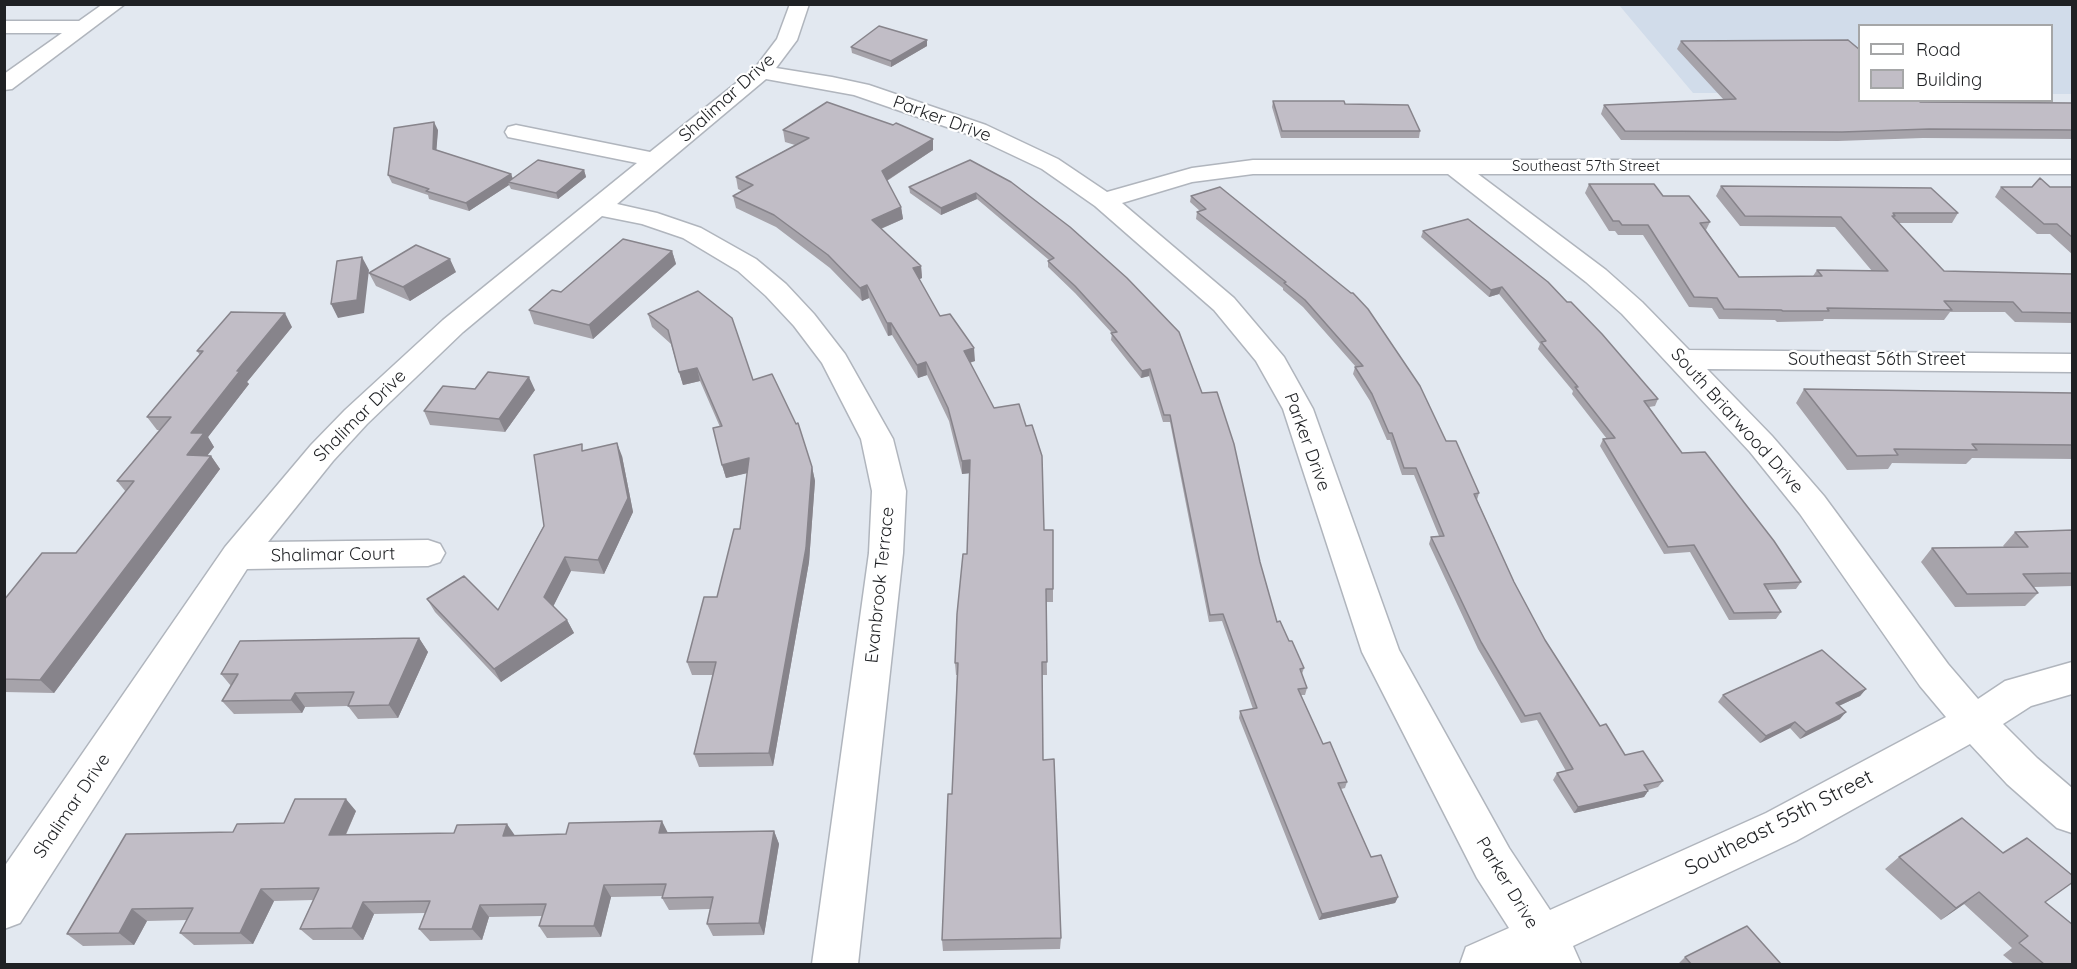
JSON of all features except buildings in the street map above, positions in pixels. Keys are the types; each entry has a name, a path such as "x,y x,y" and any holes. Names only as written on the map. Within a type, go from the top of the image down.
{"street":[{"path":"4,84 116,4"},
{"name":"Shalimar Drive","path":"4,908 237,556 287,494 356,417 453,326 600,208 762,72 787,40 800,4"},
{"path":"4,27 85,27"},
{"name":"Parker Drive","path":"762,72 861,90 978,130 1050,164 1104,201 1224,304 1269,357 1298,409 1381,652 1493,863 1549,952"},
{"path":"516,132 656,160"},
{"name":"Southeast 57th Street","path":"1104,201 1160,183 1222,170 1277,166 2073,167"},
{"name":"South Briarwood Drive","path":"1452,166 1596,276 1681,359 1761,444 1812,505 1934,675 1974,722 2022,771 2073,814"},
{"name":"Evanbrook Terrace","path":"600,208 648,218 692,233 747,265 776,290 804,320 835,361 878,439 889,491 886,553 835,964"},
{"name":"Southeast 56th Street","path":"1681,359 2073,363"},
{"name":"Shalimar Court","path":"237,556 428,553"},
{"name":"Southeast 55th Street","path":"1483,964 1549,952 1974,722 2019,693 2073,678"}],"shaded area":[{"path":"1619,5 2072,5 2072,94 2053,94 2053,24 1858,24 1858,93 1693,93"}]}
